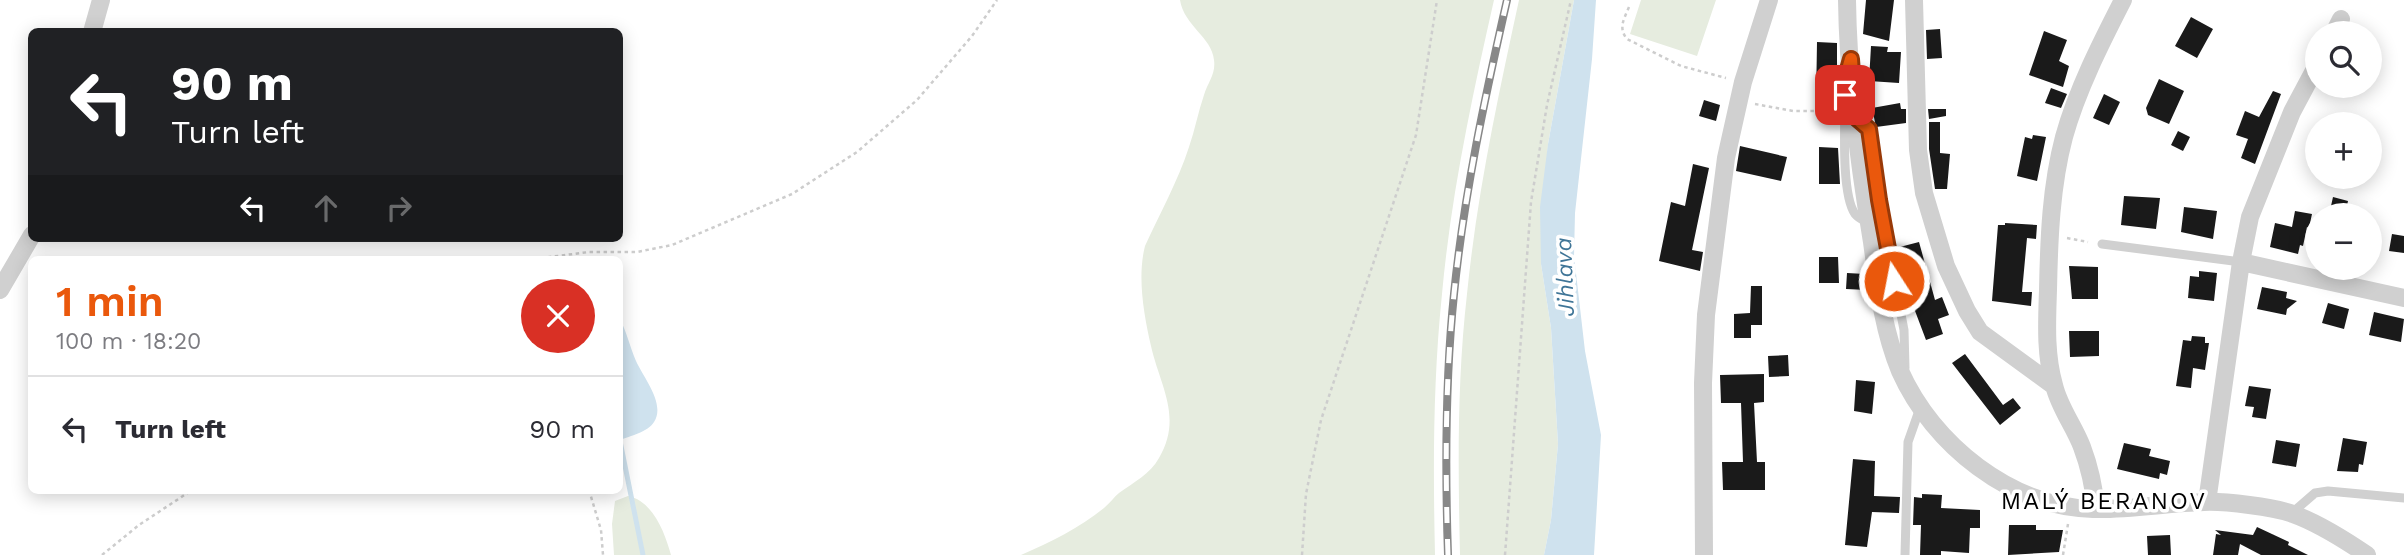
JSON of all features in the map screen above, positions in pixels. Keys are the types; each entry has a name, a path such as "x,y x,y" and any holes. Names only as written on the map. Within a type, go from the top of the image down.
{"street":[{"path":"93,28 101,0"},
{"path":"1704,555 1703,383 1706,315 1726,158 1738,100 1769,0"},
{"path":"1847,0 1851,59 1850,113 1890,346 1921,407 1964,456 1992,477 2037,500 2069,508 2096,509 2207,502 2292,513 2367,555"},
{"path":"1914,0 1918,149 1924,193 1946,266 1967,311 1980,331 2054,386"},
{"path":"2096,509 2089,466 2054,386 2047,332 2049,236 2056,180 2070,117 2123,0"},
{"path":"2207,502 2241,262 2250,217 2292,112 2305,88"},
{"path":"0,290 28,242"},
{"path":"2241,262 2404,298"}],"lane":[{"path":"1850,113 1869,129 1879,200 1904,330 1906,381"},
{"path":"2102,244 2241,262"},
{"path":"1905,555 1908,442 1921,407"},
{"path":"2292,513 2315,493 2328,491 2404,498"}],"path":[{"path":"558,256 636,251 671,245 792,194 857,152 917,100 972,36 997,0"},
{"path":"1302,555 1306,494 1321,420 1416,135 1437,0"},
{"path":"1505,555 1531,202 1547,105 1571,0"},
{"path":"1629,7 1621,27 1627,39 1681,65 1743,82"},
{"path":"1738,100 1793,111 1850,113"},
{"path":"2049,236 2102,244"},
{"path":"102,555 139,525 186,494"},
{"path":"590,494 601,530 603,555"},
{"path":"2063,555 2069,508"}],"shaded area":[{"path":"1180,0 1494,0 1463,146 1446,257 1435,392 1435,555 1021,555 1064,534 1104,508 1151,469 1166,443 1169,415 1146,322 1142,296 1143,258 1145,246 1185,160 1214,65 1212,52 1187,17"},
{"path":"1519,0 1574,0 1548,144 1541,264 1551,328 1558,444 1551,520 1544,555 1460,555 1460,392 1467,294 1482,183"},
{"path":"1641,0 1716,0 1697,56 1630,34"},
{"path":"628,496 644,504 657,519 671,555 614,555 612,524 615,501"}],"water":[{"name":"Jihlava","path":"1574,0 1596,0 1575,213 1574,256 1585,351 1601,435 1594,555 1544,555 1551,520 1558,444 1551,328 1541,264 1540,207 1548,144"},
{"path":"623,326 657,407 654,422 623,439"}],"building":[{"path":"1866,0 1894,0 1889,41 1863,34"},
{"path":"2191,17 2213,29 2197,58 2175,46"},
{"path":"1940,29 1942,58 1927,59 1926,30"},
{"path":"2044,31 2067,40 2059,61 2069,66 2063,87 2029,75"},
{"path":"1817,42 1837,43 1837,103 1816,103"},
{"path":"1871,46 1888,47 1887,52 1901,52 1899,83 1869,81"},
{"path":"2159,79 2184,91 2169,124 2148,115 2146,108"},
{"path":"2051,88 2067,94 2061,108 2045,103"},
{"path":"2273,91 2281,94 2255,164 2241,158 2248,139 2236,135 2245,111 2259,117"},
{"path":"2104,94 2120,102 2109,125 2093,118"},
{"path":"1704,100 1720,105 1716,121 1699,116"},
{"path":"1900,103 1901,109 1906,109 1906,123 1876,127 1872,108"},
{"path":"1928,109 1946,109 1946,116 1929,119"},
{"path":"1929,122 1940,122 1940,153 1950,154 1947,189 1935,189 1929,149"},
{"path":"2178,131 2190,137 2183,151 2171,145"},
{"path":"2033,135 2046,137 2037,181 2017,176 2025,137 2032,139"},
{"path":"1740,146 1787,157 1781,181 1736,171"},
{"path":"1819,147 1838,148 1840,184 1819,184"},
{"path":"1693,164 1709,168 1692,250 1703,252 1700,271 1659,261 1671,202 1685,206"},
{"path":"2124,196 2160,198 2156,229 2121,225"},
{"path":"2333,197 2348,201 2348,203 2332,203"},
{"path":"2184,207 2217,211 2213,239 2181,232"},
{"path":"2295,211 2305,213 2305,236 2298,254 2270,247 2275,223 2292,227"},
{"path":"1998,225 2037,225 2036,239 2027,238 2022,292 2032,292 2031,306 1992,301"},
{"path":"2392,234 2404,236 2404,253 2389,251"},
{"path":"1919,242 1935,300 1942,297 1949,315 1938,319 1943,334 1926,340 1906,287 1896,248"},
{"path":"1819,257 1838,257 1839,283 1819,283"},
{"path":"2069,266 2098,267 2098,299 2072,299"},
{"path":"2199,271 2217,273 2214,301 2188,298 2190,276 2199,277"},
{"path":"1847,273 1865,274 1867,290 1846,289"},
{"path":"1751,286 1762,286 1762,325 1751,325 1751,338 1734,338 1734,314 1750,313"},
{"path":"2262,287 2287,292 2286,298 2297,301 2287,309 2286,315 2257,309"},
{"path":"2328,303 2349,309 2344,329 2322,323"},
{"path":"2374,312 2404,319 2401,342 2369,335"},
{"path":"2069,331 2099,331 2099,356 2070,357"},
{"path":"2192,336 2205,337 2205,343 2209,343 2205,370 2193,368 2191,388 2176,386 2183,340 2191,341"},
{"path":"1965,354 2003,405 2013,398 2021,408 2000,425 1952,363"},
{"path":"1788,355 1789,376 1769,377 1768,356"},
{"path":"1764,374 1764,402 1754,403 1757,462 1765,462 1765,490 1723,490 1722,462 1743,462 1741,403 1721,403 1720,375"},
{"path":"1856,380 1875,382 1872,414 1854,411"},
{"path":"2249,386 2271,389 2266,419 2252,417 2254,407 2245,406"},
{"path":"2343,438 2367,442 2363,465 2359,464 2358,472 2337,471"},
{"path":"2276,440 2300,444 2296,467 2272,463"},
{"path":"2124,443 2151,449 2149,456 2170,461 2167,475 2160,473 2159,479 2117,469"},
{"path":"1853,459 1875,461 1874,496 1900,497 1899,513 1872,512 1867,547 1845,545"},
{"path":"1922,494 1942,495 1941,508 1980,510 1980,528 1970,528 1969,553 1941,551 1941,555 1920,555 1921,525 1913,525 1914,497 1922,498"},
{"path":"2009,525 2036,525 2036,530 2063,530 2059,552 2008,555"},
{"path":"2257,527 2289,542 2288,545 2308,555 2261,555 2240,544 2238,555 2213,555 2216,534 2221,535 2215,530 2253,535"},
{"path":"2170,535 2171,555 2148,555 2147,536"}],"waterway":[{"path":"623,456 643,555"}],"railway":[{"path":"1448,555 1446,424 1454,294 1469,183 1507,0"}],"district":[{"name":"MALÝ BERANOV","path":"2104,501"}],"route":[{"path":"1845,95 1845,80 1851,59 1855,117 1869,129 1894,281"}]}
